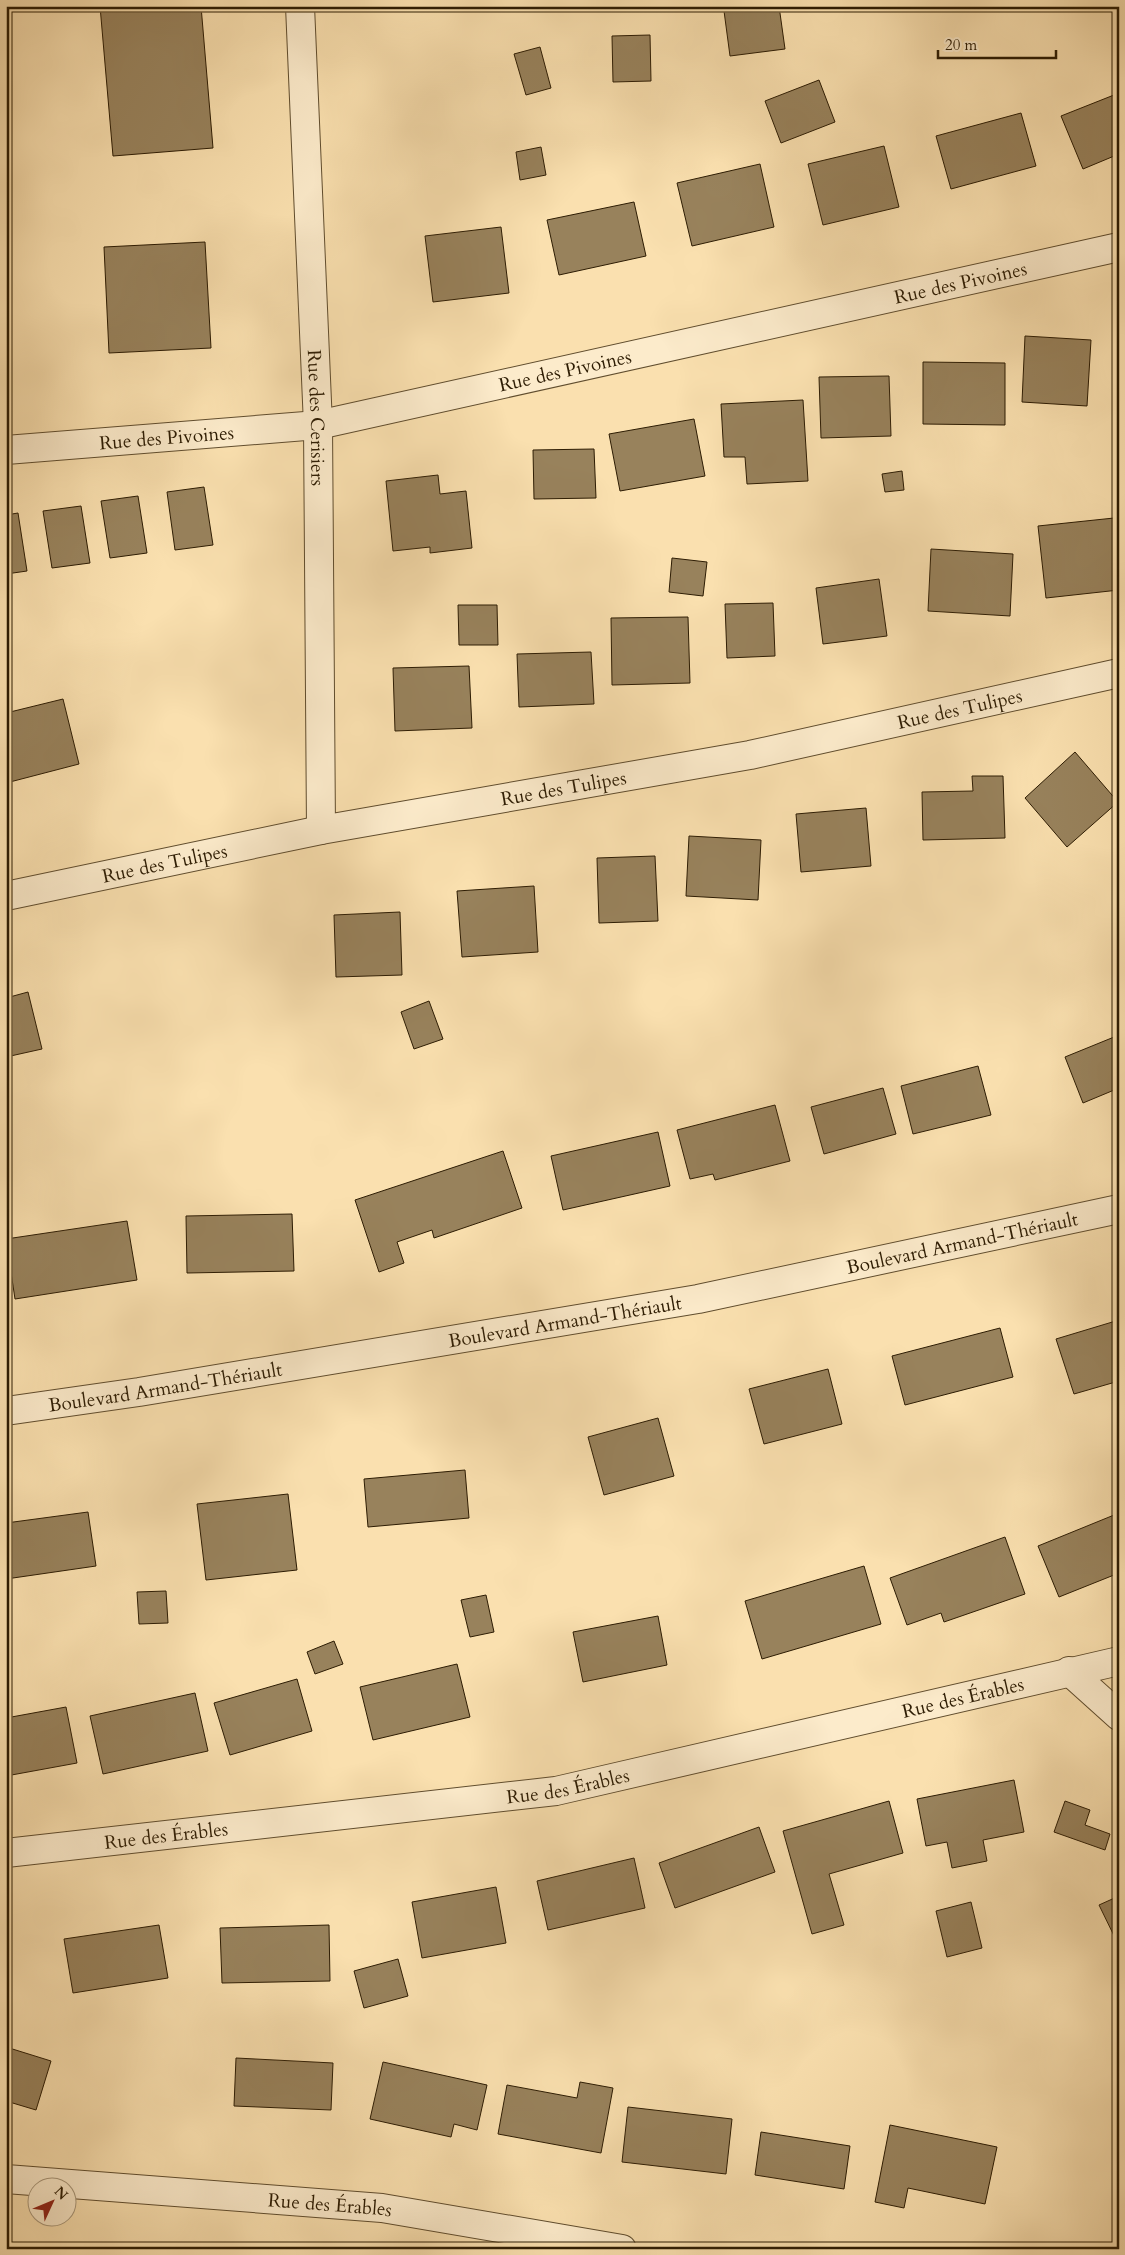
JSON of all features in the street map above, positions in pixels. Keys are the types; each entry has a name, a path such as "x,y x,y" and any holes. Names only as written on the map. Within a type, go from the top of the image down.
{"street":[{"name":"Rue des Cerisiers","path":"300,6 318,426 322,830"},
{"name":"Rue des Pivoines","path":"6,450 318,426 1119,247"},
{"name":"Rue des Tulipes","path":"6,896 322,830 750,754 1119,673"},
{"name":"Boulevard Armand-Thériault","path":"6,1411 139,1392 698,1299 1119,1209"},
{"name":"Rue des Érables","path":"6,1854 556,1791 1069,1671 1119,1661"},
{"path":"1069,1671 1119,1716"},
{"name":"Rue des Érables","path":"6,2179 382,2208 622,2249"}],"building":[{"path":"100,6 201,6 213,148 113,156"},
{"path":"760,6 779,6 785,49 730,56 724,11"},
{"path":"650,35 651,81 613,82 612,36"},
{"path":"540,47 551,88 526,95 514,54"},
{"path":"819,80 835,122 781,143 765,101"},
{"path":"1119,93 1119,154 1083,169 1061,116"},
{"path":"1021,113 1036,166 951,189 936,136"},
{"path":"884,146 899,207 823,225 808,164"},
{"path":"541,147 546,175 520,180 516,152"},
{"path":"760,164 774,227 692,246 677,183"},
{"path":"634,202 646,256 559,275 547,220"},
{"path":"501,227 509,293 433,302 425,236"},
{"path":"205,242 211,348 109,353 104,247"},
{"path":"1025,336 1091,340 1087,406 1022,402"},
{"path":"923,362 1005,363 1005,425 923,424"},
{"path":"889,376 891,436 821,438 819,377"},
{"path":"803,400 808,481 747,484 745,457 724,457 721,404"},
{"path":"694,419 705,476 620,491 609,434"},
{"path":"594,449 596,498 534,499 533,450"},
{"path":"902,471 904,490 885,492 882,474"},
{"path":"438,475 440,494 466,491 472,548 430,553 430,547 393,551 386,481"},
{"path":"204,487 213,545 175,550 167,492"},
{"path":"138,496 147,553 110,558 101,501"},
{"path":"81,506 90,563 52,568 43,511"},
{"path":"18,513 27,571 6,574 6,515"},
{"path":"1114,518 1119,564 1119,590 1046,598 1038,526"},
{"path":"931,549 1013,554 1010,616 928,611"},
{"path":"672,558 707,562 703,596 669,592"},
{"path":"879,579 887,636 823,644 816,588"},
{"path":"773,603 775,656 727,658 725,604"},
{"path":"458,605 497,605 498,645 459,645"},
{"path":"688,617 690,683 612,685 611,618"},
{"path":"591,652 594,704 519,707 517,654"},
{"path":"469,666 472,728 395,731 393,668"},
{"path":"63,699 79,764 6,783 6,713"},
{"path":"1075,752 1118,802 1067,847 1025,798"},
{"path":"972,776 1003,776 1005,838 923,840 922,792 973,791"},
{"path":"866,808 871,866 801,872 796,814"},
{"path":"689,836 761,840 758,900 686,896"},
{"path":"655,856 658,921 599,923 597,858"},
{"path":"534,886 538,952 462,957 457,891"},
{"path":"400,912 402,975 336,977 334,915"},
{"path":"28,992 42,1049 6,1057 6,998"},
{"path":"429,1001 443,1039 414,1049 401,1012"},
{"path":"1119,1035 1119,1088 1083,1103 1065,1057"},
{"path":"978,1066 991,1115 913,1134 901,1086"},
{"path":"883,1088 896,1134 824,1154 811,1107"},
{"path":"775,1105 790,1161 715,1180 713,1174 690,1179 677,1130"},
{"path":"658,1132 670,1186 563,1210 551,1156"},
{"path":"503,1151 522,1208 434,1238 432,1230 397,1242 404,1263 379,1272 355,1200"},
{"path":"292,1214 294,1271 187,1273 186,1216"},
{"path":"127,1221 137,1280 15,1299 6,1239"},
{"path":"1119,1320 1119,1381 1074,1394 1056,1339"},
{"path":"1000,1328 1013,1377 905,1405 892,1356"},
{"path":"828,1369 842,1424 764,1444 749,1389"},
{"path":"658,1418 674,1476 604,1495 588,1437"},
{"path":"465,1470 469,1518 368,1527 364,1479"},
{"path":"288,1494 297,1570 206,1580 197,1504"},
{"path":"88,1512 96,1566 6,1579 6,1523"},
{"path":"1119,1513 1119,1573 1059,1597 1038,1546"},
{"path":"1005,1537 1025,1594 944,1622 941,1613 907,1625 890,1578"},
{"path":"864,1566 881,1624 762,1659 745,1601"},
{"path":"166,1591 168,1623 139,1624 137,1592"},
{"path":"486,1595 494,1632 470,1637 461,1600"},
{"path":"658,1616 667,1665 583,1682 573,1632"},
{"path":"334,1641 343,1664 315,1674 307,1652"},
{"path":"457,1664 470,1717 373,1740 360,1687"},
{"path":"297,1679 312,1731 230,1755 214,1703"},
{"path":"195,1693 208,1751 103,1774 90,1716"},
{"path":"66,1707 77,1763 6,1776 6,1718"},
{"path":"1014,1780 1024,1832 983,1840 987,1861 952,1868 947,1842 926,1846 917,1799"},
{"path":"889,1801 903,1853 829,1874 844,1925 812,1934 783,1831"},
{"path":"1065,1801 1090,1810 1085,1825 1110,1834 1105,1850 1054,1832"},
{"path":"759,1827 775,1872 675,1908 659,1863"},
{"path":"634,1858 645,1908 548,1930 537,1881"},
{"path":"496,1887 506,1943 422,1958 412,1902"},
{"path":"1119,1896 1119,1946 1099,1905"},
{"path":"971,1902 982,1948 947,1957 936,1911"},
{"path":"159,1925 168,1978 73,1993 64,1939"},
{"path":"329,1925 330,1981 222,1983 220,1928"},
{"path":"398,1959 408,1996 364,2008 354,1971"},
{"path":"6,2047 51,2061 36,2110 6,2101"},
{"path":"236,2058 333,2063 331,2110 234,2106"},
{"path":"383,2062 487,2085 477,2130 454,2124 451,2137 370,2119"},
{"path":"580,2082 613,2088 601,2153 498,2134 507,2085 577,2098"},
{"path":"628,2107 732,2119 726,2174 622,2162"},
{"path":"890,2125 997,2147 985,2204 908,2188 904,2208 875,2202"},
{"path":"761,2132 850,2146 844,2189 755,2175"}]}
